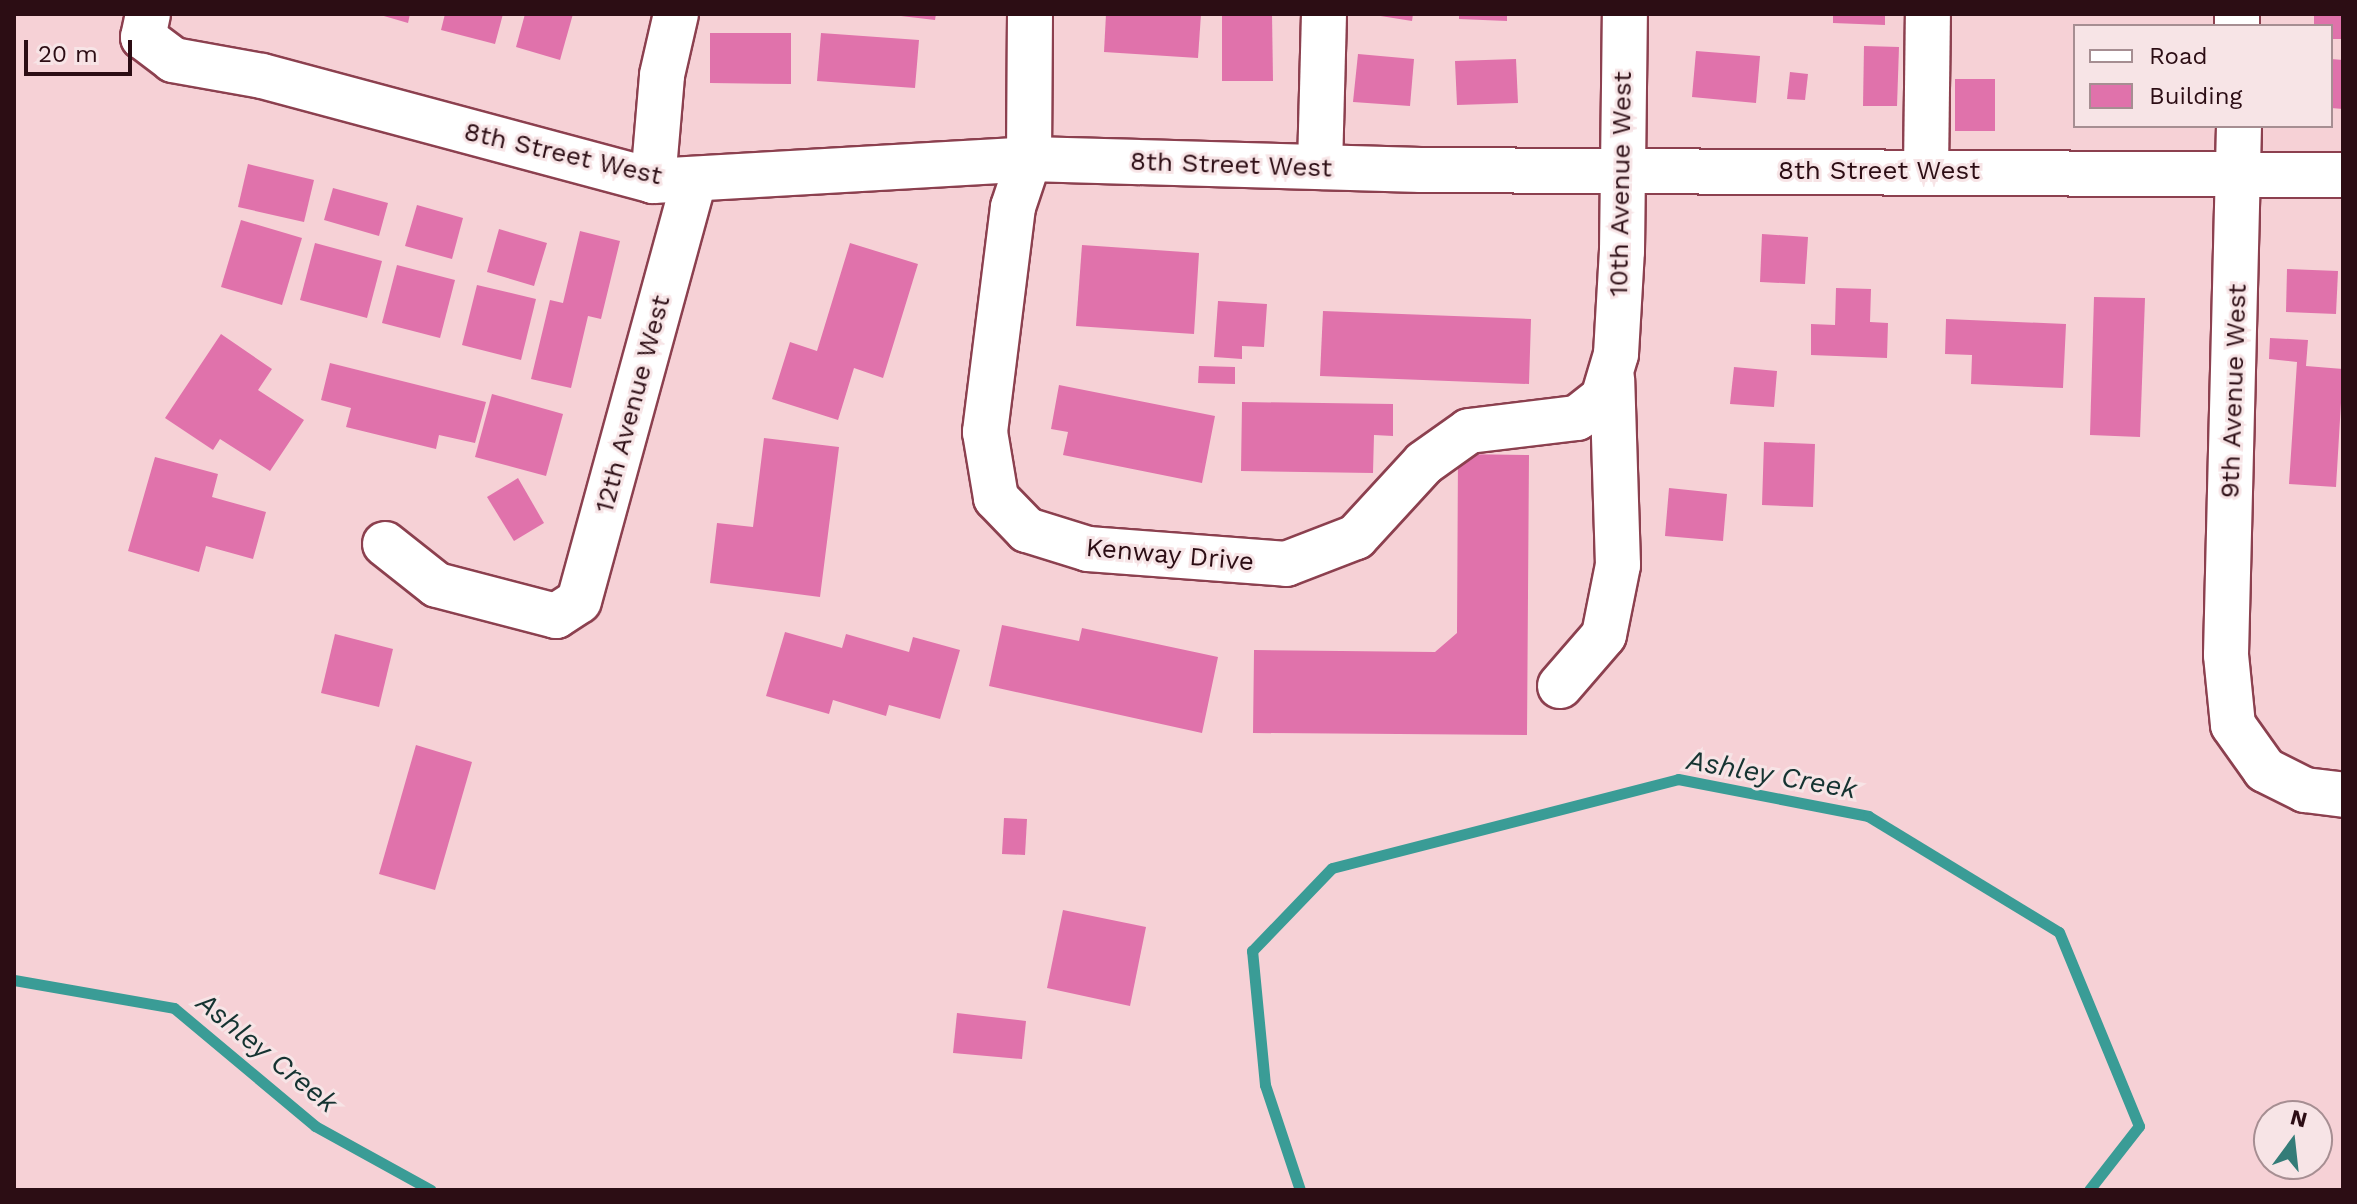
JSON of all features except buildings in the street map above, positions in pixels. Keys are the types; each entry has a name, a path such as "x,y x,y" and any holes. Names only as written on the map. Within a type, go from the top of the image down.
{"street":[{"name":"12th Avenue West","path":"385,544 437,585 556,616 579,601 673,180 662,75 676,14"},
{"name":"Kenway Drive","path":"1030,14 1029,159 1013,207 984,455 996,498 1046,539 1232,563 1311,559 1375,521 1444,445 1496,423 1577,418 1603,398 1614,366"},
{"path":"1320,167 1324,14"},
{"name":"10th Avenue West","path":"1560,686 1604,635 1618,565 1614,366 1625,14"},
{"path":"1926,171 1928,14"},
{"name":"8th Street West","path":"146,25 173,60 262,76 673,180 1029,159 1320,167 2343,175"},
{"name":"9th Avenue West","path":"2239,128 2226,655 2233,725 2265,770 2305,790 2343,795"}],"waterway":[{"name":"Ashley Creek","path":"1300,1190 1265,1085 1252,951 1332,868 1678,779 1868,816 2059,932 2139,1126 2089,1190"},
{"name":"Ashley Creek","path":"14,980 174,1008 315,1126 431,1190"}]}
